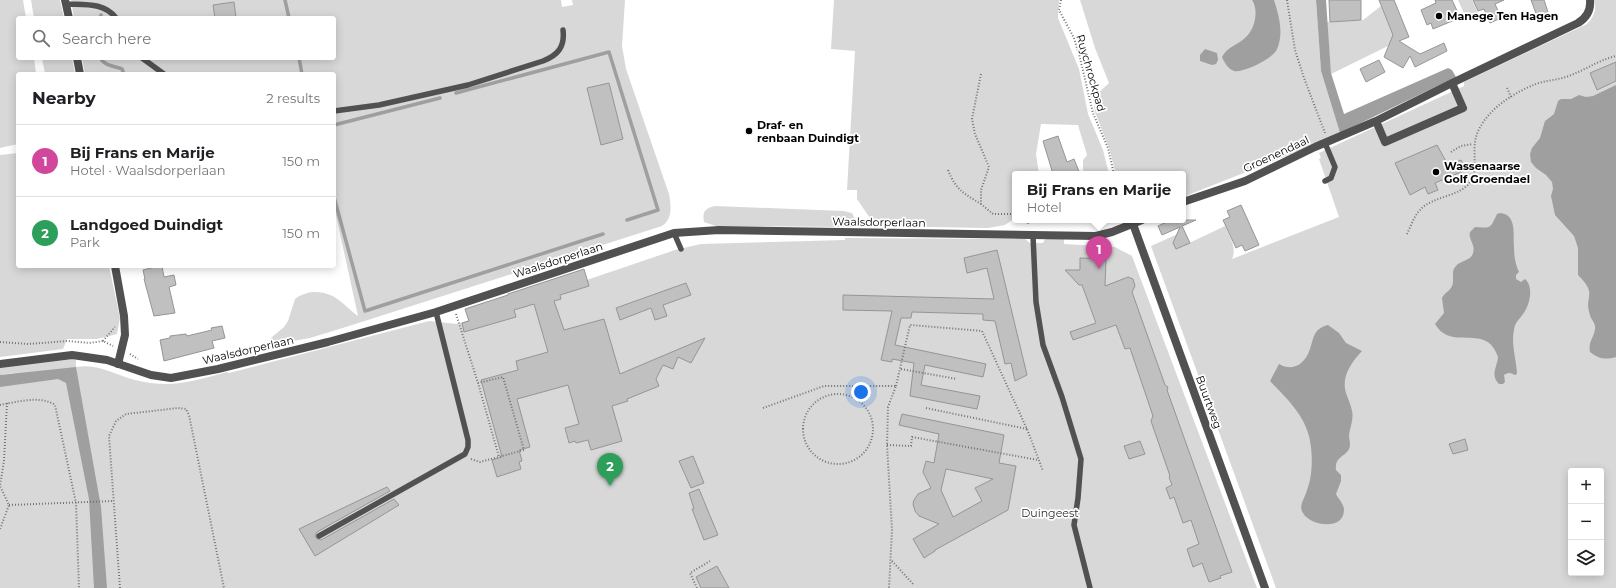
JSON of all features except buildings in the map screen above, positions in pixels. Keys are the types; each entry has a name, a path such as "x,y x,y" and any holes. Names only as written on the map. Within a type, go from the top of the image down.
{"street":[{"name":"Groenendaal","path":"1186,201 1245,181 1327,142 1376,121 1578,23 1587,14 1590,0"},
{"path":"66,2 69,16"},
{"path":"76,60 80,72"},
{"path":"1376,121 1386,142 1463,108 1452,83"},
{"name":"Waalsdorperlaan","path":"0,364 72,355 107,360 151,375 172,378 218,369 322,344 436,312 674,233 719,230 1096,236 1133,224"},
{"name":"Buurtweg","path":"1133,224 1265,588"},
{"path":"115,268 124,316 125,335 118,364"}],"lane":[{"path":"66,2 100,6 107,9 114,16"},
{"path":"336,111 379,105 468,85 543,61 551,58 560,50 564,39 563,30"},
{"path":"145,60 161,72"},
{"path":"1325,181 1331,178 1335,167 1327,142"},
{"path":"674,233 681,249"},
{"path":"1033,236 1036,302 1043,345 1062,397 1080,459 1078,498 1074,525 1090,588"},
{"path":"319,536 465,454 468,447 468,440 436,312"}],"path":[{"name":"Ruychrockpad","path":"1061,0 1059,10 1074,38 1093,113 1108,148 1113,171"},
{"path":"1287,0 1295,50 1327,142"},
{"path":"1407,234 1420,209 1464,188 1471,181 1474,173 1473,144 1485,118 1511,97 1537,83 1562,78 1606,58 1616,56"},
{"path":"981,74 972,119 975,134 989,167 981,190 981,204"},
{"path":"1507,88 1511,97"},
{"path":"1451,152 1461,146 1473,144"},
{"path":"948,170 954,183 963,193 981,204 993,214 1012,214"},
{"path":"454,306 499,457"},
{"path":"889,588 892,560 892,530 887,445 888,407 901,369 910,325 982,331 1027,429 1043,471"},
{"path":"0,342 28,344 68,341 89,343 103,341 121,349"},
{"path":"901,369 956,379"},
{"path":"465,454 473,460 480,462 524,450 503,377 478,383"},
{"path":"763,408 824,386 896,386"},
{"path":"834,394 849,396 861,403 870,415 872,429 869,443 861,455 848,462 834,464 820,459 809,449 803,436 803,421 810,408 820,398 834,394"},
{"path":"0,404 41,400 55,405 76,503 79,588"},
{"path":"0,529 9,506 0,486 4,462 7,403"},
{"path":"120,588 109,436 116,421 126,414 178,408 186,409 189,415 224,588"},
{"path":"926,408 1027,429"},
{"path":"887,445 911,446 912,437 1038,460"},
{"path":"9,506 113,501"},
{"path":"892,560 914,585"},
{"path":"697,588 690,572 710,561"}],"green space":[{"path":"0,0 23,0 26,16 16,16 16,60 34,60 36,72 16,72 16,144 0,148"},
{"path":"31,0 60,0 64,16 34,16"},
{"path":"71,0 561,0 562,7 573,5 572,0 625,0 622,46 626,69 669,194 671,207 670,216 666,223 662,226 310,338 275,344 271,338 284,327 288,321 295,299 299,296 312,292 327,294 338,299 358,316 336,215 336,72 85,72 82,60 336,60 336,16 74,16"},
{"path":"834,0 1059,0 1058,18 1079,69 1088,114 1103,150 1108,171 1083,170 1083,160 1087,155 1078,125 1041,124 1036,154 1039,171 1012,171 1012,220 1005,225 988,228 877,226 874,224 857,199 857,190 847,190 855,51 831,49"},
{"path":"1080,0 1316,0 1321,71 1340,133 1304,149 1186,196 1186,171 1115,171 1109,148 1095,112 1093,98 1109,83 1095,48"},
{"path":"1458,0 1472,0 1478,13 1466,18"},
{"name":"Wassenaarse Golf Groendael","path":"1594,0 1616,0 1616,588 1276,588 1151,246 1180,233 1185,245 1225,226 1231,238 1234,251 1232,259 1339,217 1319,159 1321,158 1319,153 1464,86 1464,82 1587,24 1594,13"},
{"path":"1381,6 1395,39 1388,46 1331,74 1327,22 1363,20"},
{"path":"42,60 72,60 75,72 45,72"},
{"path":"16,153 16,268 109,268 120,318 117,334 97,339 67,339 63,349 0,357 0,155"},
{"path":"715,206 844,211 852,213 855,219 854,225 847,227 716,226 704,222 703,219 705,211"},
{"name":"Duingeest","path":"845,238 1025,239 1030,243 1043,243 1045,239 1064,239 1064,244 1115,247 1132,256 1257,588 0,588 0,378 15,373 0,375 0,365 71,358 76,360 76,367 84,366 99,368 148,383 182,383 227,372 229,373 429,321 457,324 675,250 701,244 845,240"}],"shaded area":[{"path":"1252,0 1274,0 1280,24 1279,43 1275,53 1270,57 1244,70 1234,71 1228,67 1222,57 1227,50 1243,40 1252,29 1256,14"},
{"path":"1316,0 1326,0 1331,73 1344,114 1448,68 1452,70 1456,77 1340,133 1321,71"},
{"path":"1205,49 1217,53 1218,60 1216,64 1212,65 1200,61 1200,55"},
{"path":"1616,85 1616,357 1605,359 1590,352 1590,342 1595,327 1588,308 1588,287 1578,275 1578,248 1574,236 1555,215 1551,196 1553,189 1552,182 1531,162 1530,154 1532,148 1540,138 1545,121 1554,114 1558,101 1561,99 1571,99 1579,95 1586,97 1593,96"},
{"path":"1497,214 1505,214 1512,221 1515,256 1519,272 1516,275 1516,279 1521,282 1525,279 1528,282 1530,291 1528,306 1516,323 1513,335 1517,373 1516,375 1509,373 1504,375 1505,382 1503,384 1499,384 1495,378 1494,374 1498,357 1493,346 1477,338 1459,338 1450,336 1442,332 1435,324 1444,313 1442,298 1452,286 1454,268 1472,256 1474,247 1470,238 1470,232 1475,227 1484,228 1491,225"},
{"path":"1328,325 1339,333 1346,343 1362,351 1348,370 1345,381 1346,393 1351,406 1352,414 1349,435 1350,445 1347,452 1337,461 1336,465 1336,470 1341,475 1341,481 1336,494 1344,510 1343,517 1333,524 1312,521 1303,513 1301,508 1309,484 1311,471 1312,456 1309,436 1298,413 1270,381 1279,364 1292,367 1303,362 1308,354 1316,333"},
{"path":"76,367 101,507 107,588 94,588 89,499 66,383 58,379 0,387 0,375"}],"waterway":[{"path":"285,0 289,16"},
{"path":"456,93 609,52 658,210 627,220"},
{"path":"101,60 107,64 122,69 123,72"},
{"path":"299,60 302,72"},
{"path":"336,124 440,98"},
{"path":"336,204 365,311 603,234"}],"place":[{"name":"Manege Ten Hagen","path":"1439,16"},
{"name":"Draf- en renbaan Duindigt","path":"749,131"},
{"name":"Wassenaarse Golf Groendael","path":"1436,172"},
{"name":"Bij Frans en Marije","path":"1099,269"},
{"name":"Landgoed Duindigt","path":"610,486"}]}
